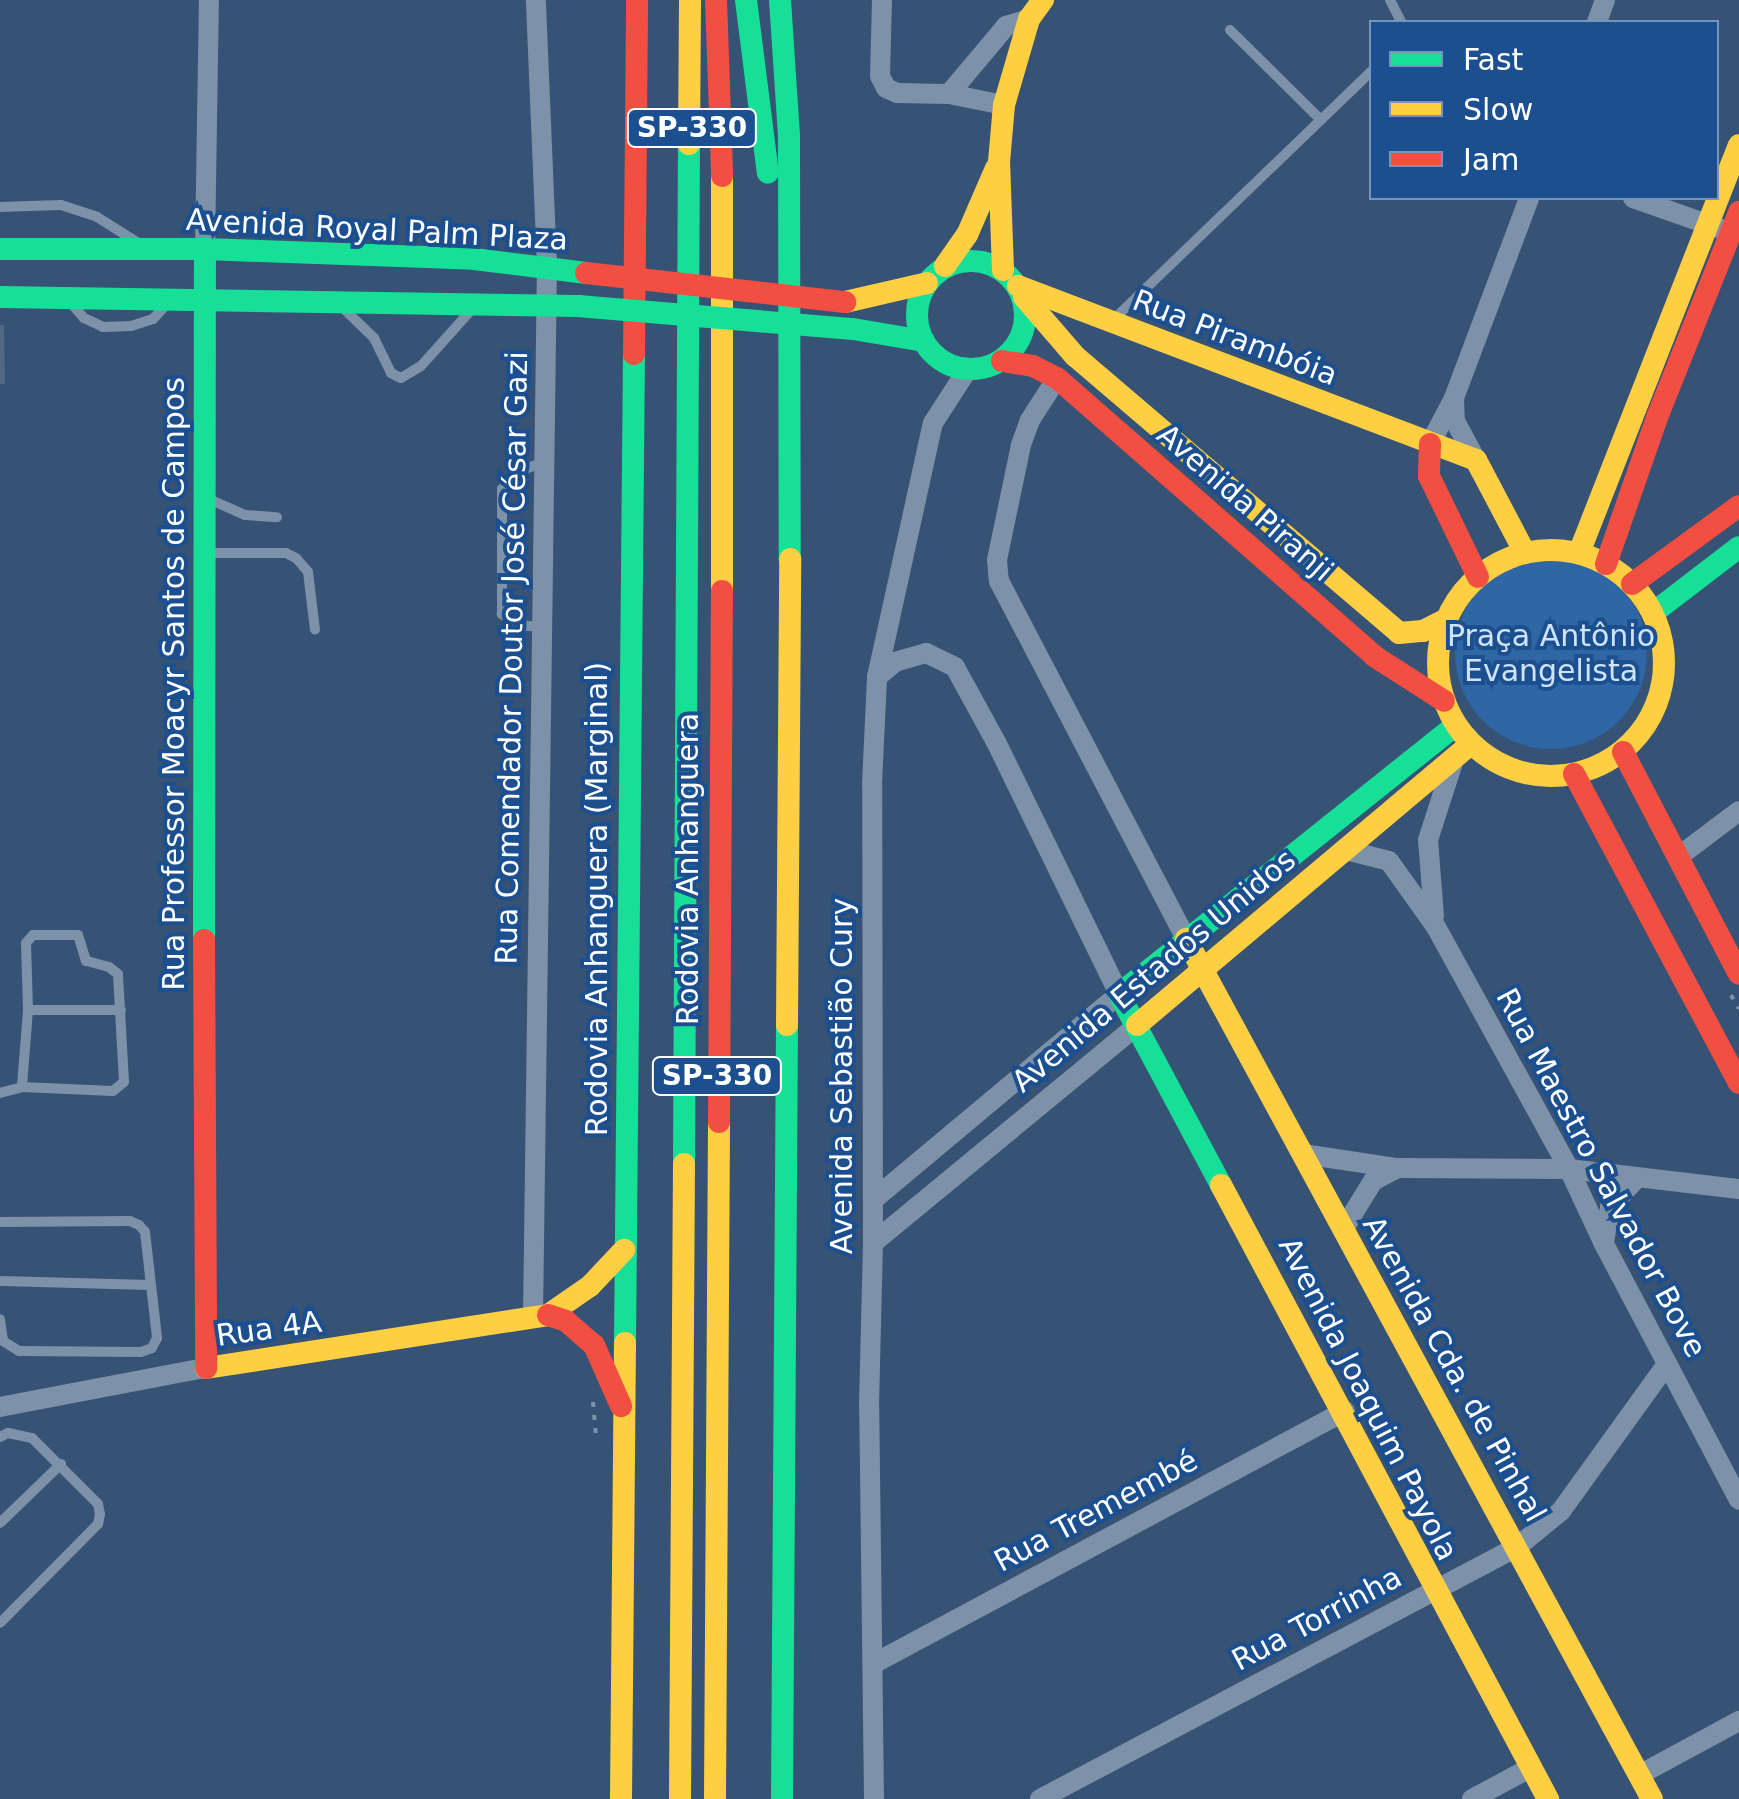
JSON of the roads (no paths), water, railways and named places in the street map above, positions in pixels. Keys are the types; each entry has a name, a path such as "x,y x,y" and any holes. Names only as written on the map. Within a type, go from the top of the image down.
{"main road":[{"name":"Rodovia Anhanguera (Marginal)","path":"621,1799 637,0"},
{"name":"Rodovia Anhanguera","path":"680,1799 690,0"},
{"name":"Rodovia Anhanguera","path":"715,1799 724,252 716,0"},
{"path":"746,0 762,104 791,428"},
{"path":"780,0 790,136 791,428 784,872 782,1799"},
{"path":"998,162 966,235 946,266 927,283 917,312 924,341 942,361 968,369 1002,361 1024,333 998,162 1004,105 1037,6"},
{"path":"1606,564 1730,226 1739,145"},
{"path":"1579,554 1730,226"},
{"name":"Avenida Royal Palm Plaza","path":"0,249 205,249 548,266 845,302 927,283"},
{"name":"Rua Professor Moacyr Santos de Campos","path":"204,1368 205,249"},
{"path":"946,266 974,260 1015,284"},
{"name":"Rua Pirambóia","path":"1015,284 1476,460"},
{"name":"Avenida Piranji","path":"1015,284 1075,356 1400,634 1423,632 1446,618"},
{"path":"0,296 546,304 852,329 924,341"},
{"name":"Avenida Piranji","path":"1002,361 1033,366 1058,378 1374,656 1444,701"},
{"path":"1430,444 1430,476 1478,576"},
{"path":"1476,460 1525,553"},
{"path":"1632,584 1739,506"},
{"path":"1653,612 1739,547"},
{"path":"1525,553 1579,554 1606,564 1632,584 1653,612 1664,649 1662,688 1648,723 1623,752 1574,774 1537,776 1501,765 1461,742 1444,701 1438,670 1446,618 1478,576 1525,553"},
{"name":"Avenida Estados Unidos","path":"1120,994 1186,939 1461,742"},
{"name":"Avenida Estados Unidos","path":"1137,1025 1346,850 1461,742"},
{"path":"1623,752 1739,974"},
{"path":"1574,774 1739,1082"},
{"name":"Avenida Cda. de Pinhal","path":"1186,939 1652,1799"},
{"name":"Avenida Joaquim Payola","path":"1120,994 1345,1411 1433,1591 1548,1799"},
{"name":"Rua 4A","path":"204,1368 540,1317 590,1286 624,1250"},
{"path":"540,1317 566,1321 594,1345 624,1413"}],"street":[{"name":"Rua Professor Moacyr Santos de Campos","path":"205,249 209,0"},
{"name":"Rua Comendador Doutor José César Gazi","path":"536,0 548,266 542,627 540,1317"},
{"path":"882,0 880,76 886,88 897,93 948,94 1004,105"},
{"path":"948,94 1006,26 1037,6"},
{"path":"1430,444 1454,398 1528,200"},
{"path":"1640,200 1730,226"},
{"name":"Avenida Sebastião Cury","path":"874,1799 869,1406 873,1243 872,820 877,677 933,422 968,369"},
{"path":"1058,378 1030,420 1021,445 997,560 999,582 1186,939"},
{"path":"1454,398 1456,421 1476,460"},
{"path":"877,677 895,662 926,652 954,667 1120,994"},
{"name":"Rua Maestro Salvador Bove","path":"1436,928 1427,870 1428,840 1461,742"},
{"path":"1678,857 1739,811"},
{"name":"Rua Maestro Salvador Bove","path":"1346,850 1389,862 1436,928 1569,1169 1604,1244 1739,1500"},
{"name":"Avenida Estados Unidos","path":"873,1200 1120,994"},
{"name":"Avenida Estados Unidos","path":"873,1243 1137,1025"},
{"path":"1303,1154 1397,1168 1569,1169 1739,1189"},
{"path":"1344,1228 1372,1181 1397,1168"},
{"path":"1604,1244 1610,1208 1637,1178"},
{"name":"Rua Torrinha","path":"1040,1799 1069,1792 1517,1546 1562,1511 1667,1364"},
{"name":"Rua 4A","path":"0,1407 50,1394 204,1368"},
{"path":"0,1394 50,1394"},
{"name":"Rua Tremembé","path":"875,1663 1345,1411"},
{"path":"1639,1775 1739,1721"},
{"path":"1472,1799 1532,1768"}],"lane":[{"path":"1230,30 1321,120"},
{"path":"1110,322 1369,73"},
{"path":"0,207 61,205 97,217 146,249"},
{"path":"337,300 374,338 391,372 402,378 421,366 478,302"},
{"path":"542,627 517,626 502,614 502,490 515,473 544,462"},
{"path":"204,497 244,515 277,517"},
{"path":"204,552 286,552 296,558 308,572 315,630"},
{"path":"0,1092 22,1087 114,1091 124,1082 115,970 86,961 82,940 71,933 33,934 26,943 28,1010 22,1087"},
{"path":"28,1010 120,1010"},
{"path":"0,1222 130,1220 144,1232 157,1338 152,1348 140,1352 19,1351 3,1341 0,1319"},
{"path":"0,1281 150,1285"},
{"path":"0,1437 8,1433 32,1438 98,1504 98,1524 0,1623"},
{"path":"0,1523 61,1464"}],"park label":[{"name":"Praça Antônio Evangelista","path":"1551,653"}]}
